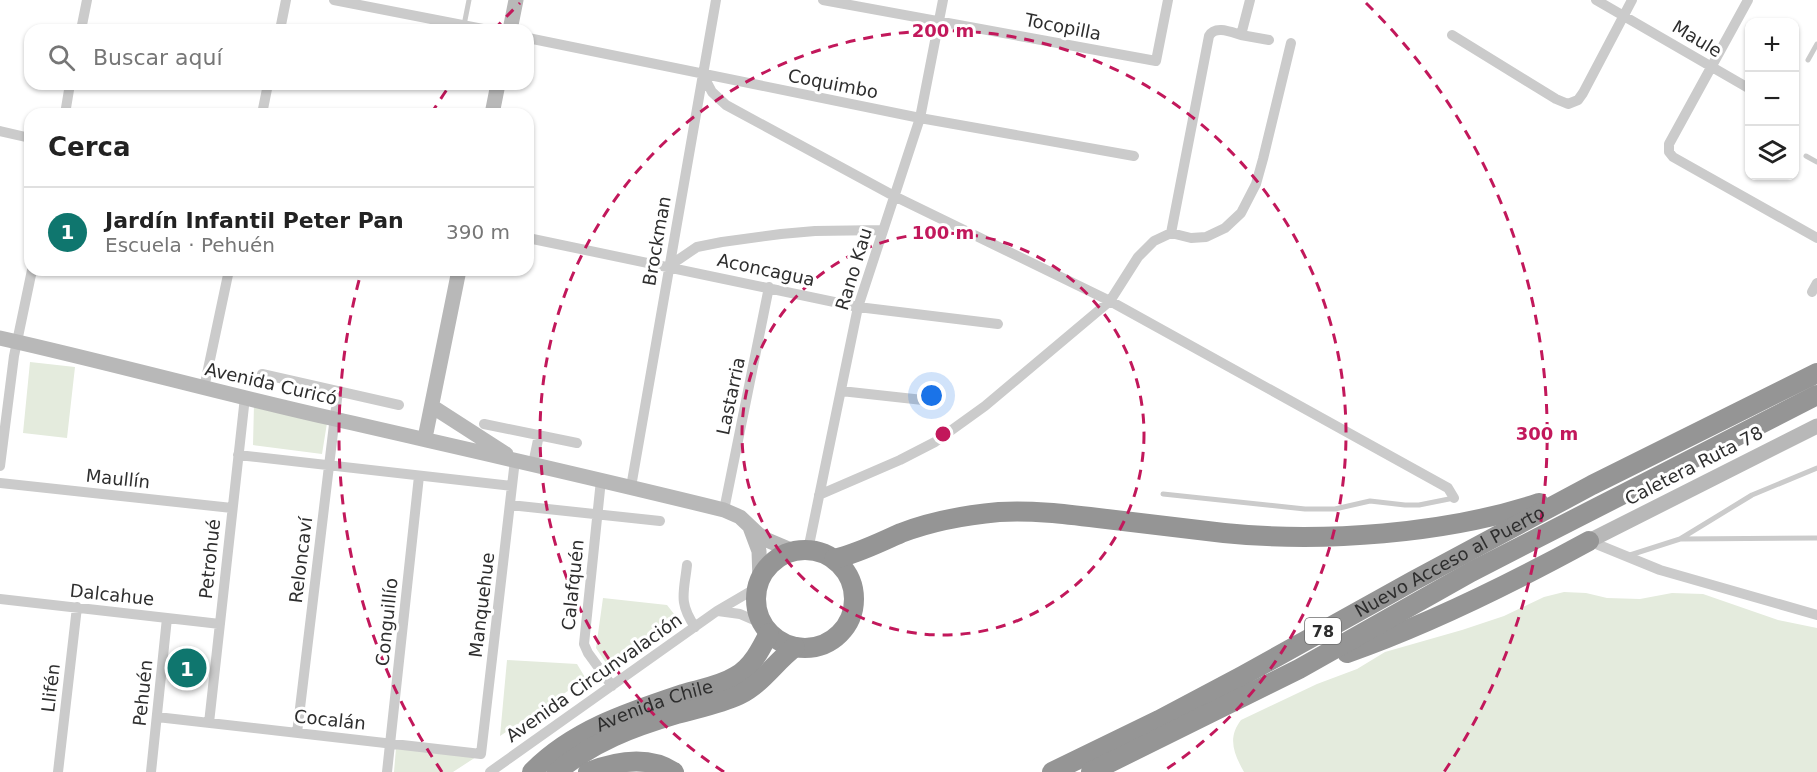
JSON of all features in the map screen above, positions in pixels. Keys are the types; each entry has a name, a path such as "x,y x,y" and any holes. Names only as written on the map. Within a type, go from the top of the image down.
{"highway":[{"name":"Nuevo Acceso al Puerto","path":"1052,772 1160,720 1592,486 1817,373"},
{"name":"Nuevo Acceso al Puerto","path":"1091,772 1299,669 1471,572 1817,395"},
{"path":"834,559 862,551 925,525 998,512 1052,513 1227,533 1326,536 1402,531 1488,517 1528,507 1592,486"},
{"path":"1299,669 1363,647 1427,620 1504,585 1589,541"},
{"path":"801,551 834,559 849,576 853,586 855,597 851,619 837,637 828,643 806,648 795,647 777,639 766,628 756,606 759,583 773,562 801,551"},
{"name":"Avenida Chile","path":"532,772 580,735 612,719 736,676 754,659 766,628"},
{"name":"Avenida Chile","path":"557,772 591,747 623,732 742,694 763,678 780,659 795,647"},
{"path":"588,772 627,761 665,766 674,772"}],"main road":[{"path":"511,24 516,0"},
{"path":"493,108 497,90"},
{"path":"425,438 458,276"},
{"name":"Avenida Curicó","path":"0,338 724,510 740,517 767,540 801,551"},
{"path":"433,407 515,460"},
{"name":"Caletera Ruta 78","path":"1589,541 1817,426"},
{"path":"750,527 759,551 759,583"}],"street":[{"path":"82,24 87,0"},
{"path":"281,24 286,0"},
{"path":"334,0 458,24"},
{"name":"Brockman","path":"631,487 716,0"},
{"name":"Tocopilla","path":"823,0 1156,62 1168,0"},
{"name":"Rano Kau","path":"801,551 819,495 858,307 920,118 942,0"},
{"path":"1241,35 1250,0"},
{"name":"Maule","path":"1596,0 1745,88"},
{"path":"1452,35 1556,99 1568,104 1578,100 1583,93 1632,0"},
{"path":"1748,0 1669,144 1670,154 1817,238"},
{"path":"1171,233 1211,32 1216,29 1269,40"},
{"name":"Coquimbo","path":"534,39 920,118 1134,156"},
{"path":"819,495 891,465 935,442 985,406 1110,301 1138,257 1154,241 1171,233 1191,238 1206,237 1225,228 1241,213 1256,184 1291,43"},
{"path":"703,75 712,92 726,105 894,196 1110,301 1448,488 1454,498"},
{"path":"66,108 69,90"},
{"path":"263,108 267,90"},
{"path":"0,132 24,137"},
{"path":"669,266 697,248 722,242 815,231 883,230"},
{"name":"Aconcagua","path":"534,239 858,307 998,324"},
{"path":"0,466 17,341 31,276"},
{"path":"204,388 228,276"},
{"name":"Lastarria","path":"724,510 769,287"},
{"name":"Avenida Curicó","path":"262,374 399,405"},
{"name":"Reloncaví","path":"297,733 338,391"},
{"path":"841,391 923,400"},
{"name":"Petrohué","path":"209,723 244,397"},
{"path":"484,424 576,443"},
{"path":"533,464 539,435"},
{"path":"238,455 512,486"},
{"name":"Manquehue","path":"481,754 515,460"},
{"name":"Conguillío","path":"387,772 419,476"},
{"name":"Calafquén","path":"601,480 583,636 588,653 612,686"},
{"name":"Maullín","path":"0,483 232,508"},
{"path":"510,505 660,521"},
{"path":"1589,541 1660,570 1817,615"},
{"path":"687,565 684,606 686,614 695,627"},
{"name":"Avenida Circunvalación","path":"491,771 759,583"},
{"name":"Dalcahue","path":"0,599 220,624"},
{"name":"Llifén","path":"58,772 77,608"},
{"path":"717,611 740,614 766,628"},
{"name":"Pehuén","path":"151,772 166,618"},
{"name":"Cocalán","path":"157,717 481,754"},
{"path":"481,754 491,771"}],"lane":[{"path":"463,24 469,0"},
{"path":"1808,60 1817,44"},
{"path":"1806,156 1817,162"},
{"path":"1625,557 1680,539 1752,495 1817,468"},
{"path":"1163,494 1305,509 1335,509 1370,501 1419,505 1454,498"},
{"path":"1680,539 1817,538"}],"shaded area":[{"path":"30,362 75,367 67,438 23,433"},
{"path":"254,404 327,423 322,454 253,445"},
{"path":"1564,592 1586,593 1607,598 1640,599 1672,593 1703,594 1778,620 1817,628 1817,772 1244,772 1237,759 1233,740 1241,720 1317,684 1357,669 1385,652 1504,616 1544,597"},
{"path":"603,598 667,605 678,619 610,669 596,648"},
{"path":"507,660 577,664 586,679 500,736"},
{"path":"396,748 476,757 453,772 394,772"}],"place":[{"name":"Jardín Infantil Peter Pan","path":"187,668"}]}
